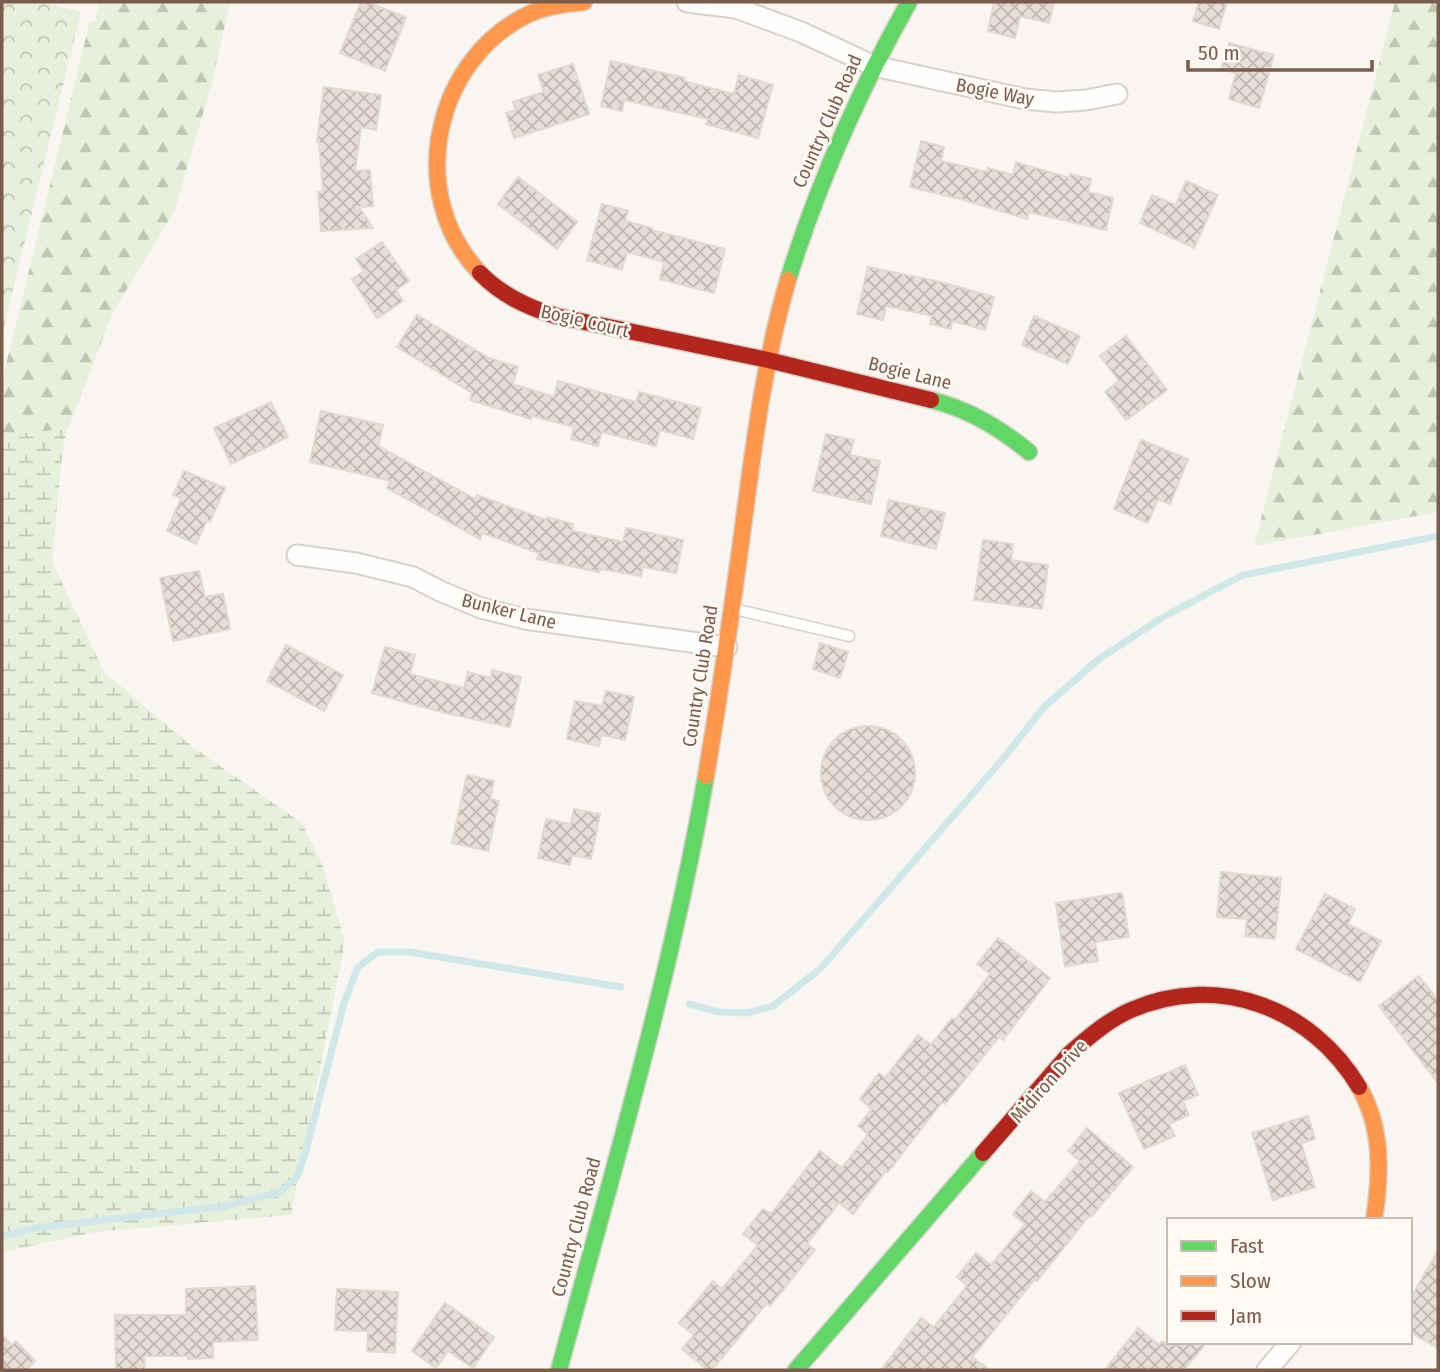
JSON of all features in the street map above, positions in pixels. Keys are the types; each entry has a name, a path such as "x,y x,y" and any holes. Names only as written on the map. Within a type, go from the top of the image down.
{"street":[{"name":"Bogie Court","path":"584,2 549,7 509,26 475,56 451,93 443,114 436,158 440,200 453,236 463,253 488,281 503,293 538,311 768,360"},
{"path":"687,2 736,8 801,32 874,66"},
{"name":"Country Club Road","path":"559,1370 664,977 701,803 727,647 758,412 768,360 795,257 821,182 852,109 909,2"},
{"name":"Bogie Way","path":"874,66 1025,99 1056,102 1117,94"},
{"name":"Bogie Lane","path":"768,360 950,404 979,416 1006,432 1029,453"},
{"name":"Bunker Lane","path":"297,555 356,563 413,577 481,608 525,619 727,647"},
{"name":"Midiron Drive","path":"796,1370 1070,1053 1109,1021 1140,1007 1172,998 1222,995 1274,1009 1305,1027 1344,1064 1363,1094 1378,1148 1380,1184 1374,1218"},
{"path":"1266,1370 1289,1344"}],"lane":[{"path":"732,608 849,636"}],"green space":[{"path":"2,2 40,2 81,12 2,335"},
{"path":"100,2 230,2 212,83 174,212 113,312 68,429 2,435 2,381 90,21 95,21"},
{"path":"1395,2 1438,2 1438,512 1254,546"},
{"path":"68,429 63,445 52,562 104,672 194,748 302,823 322,864 345,942 291,1215 96,1232 2,1252 2,435"}],"building":[{"path":"361,2 406,17 385,71 340,53"},
{"path":"994,2 1054,2 1049,23 1020,16 1015,38 988,31"},
{"path":"1199,2 1227,2 1219,29 1193,21"},
{"path":"1229,43 1274,55 1259,108 1229,99 1236,73 1221,69"},
{"path":"611,61 685,78 684,81 734,94 739,75 773,85 758,138 706,124 708,119 624,100 622,111 601,106"},
{"path":"573,64 589,114 514,138 506,113 516,110 513,102 544,92 538,75"},
{"path":"324,87 381,95 376,130 361,127 355,171 370,170 373,206 359,207 373,228 321,231 318,192 323,192 317,142"},
{"path":"921,141 944,147 941,161 987,172 988,168 1013,175 1016,162 1069,178 1070,174 1091,179 1088,192 1113,198 1106,230 1029,212 1027,219 910,187"},
{"path":"518,177 577,222 557,249 498,204"},
{"path":"1186,181 1218,195 1194,248 1140,223 1152,195 1176,205"},
{"path":"602,204 628,211 625,221 725,249 714,293 660,279 664,262 627,252 622,270 587,260"},
{"path":"382,242 409,281 396,290 403,301 377,318 352,279 364,271 356,259"},
{"path":"868,267 941,282 994,297 985,330 952,321 951,329 930,324 932,316 886,306 883,320 857,314"},
{"path":"417,315 489,358 518,367 513,384 554,397 558,381 636,402 639,392 701,408 693,439 660,430 656,446 602,432 598,446 571,439 574,427 532,416 531,419 470,400 472,393 397,347"},
{"path":"1034,316 1080,336 1068,364 1022,345"},
{"path":"1126,336 1167,390 1126,420 1105,392 1119,381 1100,356"},
{"path":"271,402 288,437 231,464 214,428"},
{"path":"321,411 383,425 378,446 475,499 477,495 546,520 547,517 573,524 572,531 623,542 626,528 683,540 676,573 643,567 641,576 600,569 599,572 537,559 539,553 482,533 480,539 387,488 391,481 310,462"},
{"path":"826,434 854,440 850,455 880,461 871,504 813,491"},
{"path":"1141,440 1188,459 1170,504 1158,499 1148,523 1114,509"},
{"path":"184,471 225,488 210,522 207,520 196,544 167,531 181,498 173,495"},
{"path":"889,500 945,513 936,549 881,536"},
{"path":"983,540 1013,544 1011,560 1048,565 1042,609 974,600"},
{"path":"199,571 205,597 223,594 230,629 173,641 160,578"},
{"path":"820,643 848,652 840,678 813,669"},
{"path":"286,645 343,675 324,711 267,681"},
{"path":"385,647 415,655 410,674 464,688 468,672 491,678 492,670 521,677 510,727 372,693"},
{"path":"606,691 634,697 625,740 602,735 599,746 567,739 575,701 602,706"},
{"path":"868,726 886,729 902,739 912,755 915,773 912,791 902,807 886,817 868,820 850,817 834,807 824,791 821,773 824,755 834,739 850,729"},
{"path":"467,775 494,781 490,799 499,801 488,851 452,843"},
{"path":"574,809 600,814 591,859 572,855 570,865 538,858 546,819 571,824"},
{"path":"1221,872 1281,878 1275,939 1245,936 1247,919 1217,917"},
{"path":"1122,893 1129,937 1095,942 1098,961 1065,966 1056,903"},
{"path":"1325,894 1355,909 1348,924 1381,941 1360,982 1296,949"},
{"path":"998,938 1050,978 1003,1040 999,1037 945,1104 942,1102 853,1214 839,1203 807,1244 815,1250 770,1306 767,1303 712,1370 708,1370 682,1349 694,1335 679,1323 713,1281 722,1289 758,1245 743,1234 763,1209 771,1214 820,1151 842,1168 868,1134 858,1126 872,1109 860,1099 879,1073 885,1078 918,1035 931,1045 952,1018 955,1020 990,974 977,964"},
{"path":"1419,976 1438,1000 1438,1083 1379,1006"},
{"path":"1185,1065 1198,1095 1183,1101 1189,1115 1169,1124 1175,1136 1144,1149 1119,1093"},
{"path":"1308,1116 1315,1139 1301,1143 1315,1187 1273,1200 1252,1133"},
{"path":"1087,1128 1133,1167 1037,1281 1035,1279 972,1357 990,1370 881,1370 921,1318 934,1327 967,1286 957,1277 976,1253 991,1265 1025,1224 1013,1214 1031,1191 1045,1202 1080,1161 1068,1151"},
{"path":"1438,1251 1438,1348 1412,1333 1412,1296"},
{"path":"255,1286 258,1340 213,1342 213,1358 144,1356 145,1370 116,1370 115,1315 186,1315 186,1289"},
{"path":"337,1289 398,1292 395,1353 367,1351 368,1331 335,1330"},
{"path":"445,1303 494,1337 473,1368 448,1351 436,1368 412,1351"},
{"path":"1138,1328 1159,1345 1161,1342 1205,1344 1184,1370 1105,1370"},
{"path":"2,1335 12,1345 16,1341 35,1361 26,1370 2,1370"}],"waterway":[{"path":"689,1004 719,1012 747,1013 773,1006 820,969 1002,760 1045,706 1099,659 1163,617 1243,575 1438,536"},
{"path":"2,1236 35,1228 226,1206 280,1192 297,1177 305,1154 344,1003 358,967 378,952 409,952 621,987"}],"traffic: fast":[{"path":"788,280 841,138 873,69 909,2"},
{"path":"931,400 983,420 1029,452"},
{"path":"559,1370 658,1000 706,776"},
{"path":"796,1370 983,1153"}],"traffic: slow":[{"path":"480,273 456,241 442,205 437,168 441,130 452,94 471,61 498,34 531,13 584,2"},
{"path":"706,776 761,403 772,341 788,280"},
{"path":"1359,1087 1372,1119 1378,1152 1374,1218"}],"traffic: jam":[{"path":"480,273 515,299 556,316 768,360 931,400"},
{"path":"983,1153 1070,1053 1114,1019 1164,999 1197,995 1229,997 1260,1005 1289,1018 1316,1036 1339,1059 1359,1087"}]}
